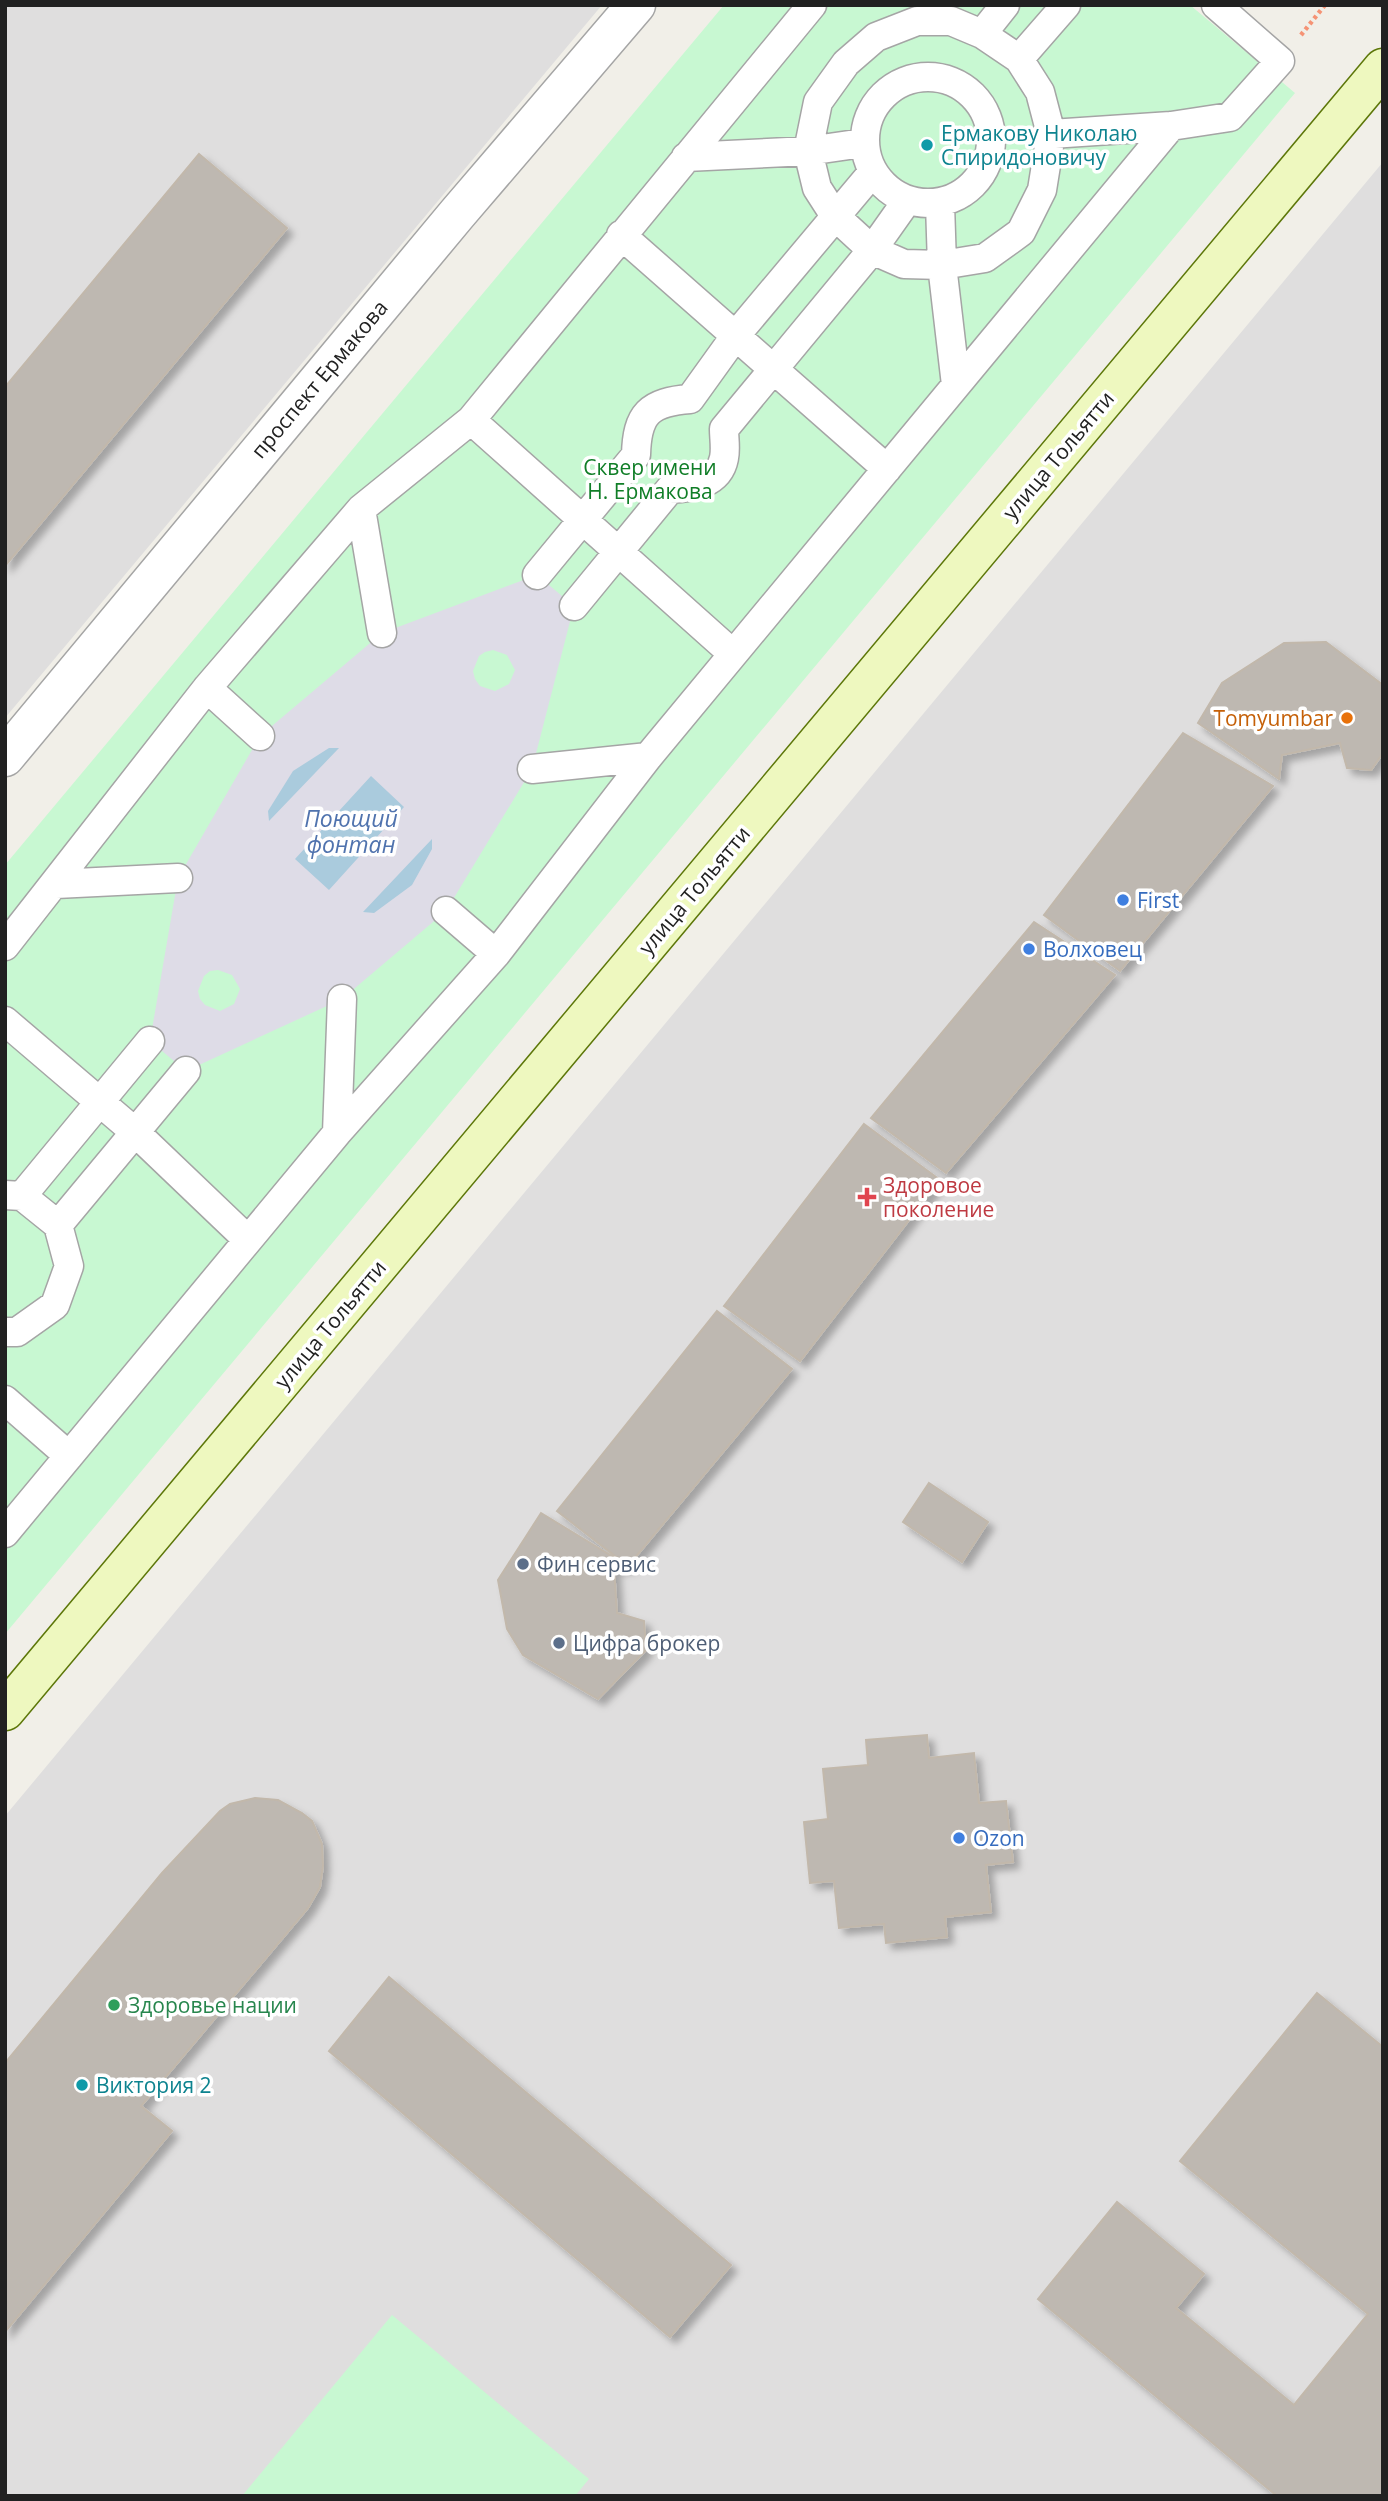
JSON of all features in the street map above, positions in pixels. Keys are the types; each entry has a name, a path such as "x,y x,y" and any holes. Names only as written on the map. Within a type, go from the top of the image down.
{"main road":[{"name":"улица Тольятти","path":"5,1711 1383,68"}],"street":[{"name":"проспект Ермакова","path":"5,757 448,224 636,5"},
{"path":"5,946 207,688 361,509 471,420 685,157 813,5"},
{"path":"982,34 1006,5"},
{"path":"1019,59 1066,5"},
{"path":"1051,134 1171,126 1230,117 1280,61 1216,5"},
{"path":"916,13 951,21 982,34 1019,59 1040,92 1051,134 1042,190 1021,232 985,258 942,265 904,264 872,250 835,216 817,188 808,151 818,102 846,63 876,37 916,13"},
{"path":"934,75 968,89 989,119 990,155 972,187 940,204 906,202 872,173 863,143 871,108 898,83 934,75"},
{"path":"5,1533 337,1133 496,954 648,757 1171,126"},
{"path":"685,157 808,151 863,143"},
{"path":"690,399 736,335 872,173"},
{"path":"724,429 872,250 906,202"},
{"path":"940,204 942,265 956,385"},
{"path":"621,235 887,469"},
{"path":"690,399 713,412 724,429 724,459 713,478 695,488 670,489 646,476 636,455 637,431 647,413 666,401 690,399"},
{"path":"471,420 733,654"},
{"path":"537,575 636,455"},
{"path":"574,607 670,489"},
{"path":"361,509 382,633"},
{"path":"207,688 260,736"},
{"path":"532,769 648,757"},
{"path":"56,884 178,878"},
{"path":"446,911 496,954"},
{"path":"337,1133 342,999"},
{"path":"5,1021 135,1132 248,1240"},
{"path":"5,1332 17,1332 55,1305 69,1266 58,1225 14,1196 100,1103 150,1041"},
{"path":"58,1225 186,1071"},
{"path":"5,1400 69,1456"},
{"path":"5,1500 35,1497"}],"shaded area":[{"path":"5,5 602,5 5,718"},
{"path":"1383,162 1383,2496 5,2496 5,1816"},
{"path":"537,575 574,606 532,769 446,911 342,999 186,1071 150,1041 178,878 260,736 382,633","holes":["493,650 507,655 515,670 509,684 495,691 480,686 473,671 479,656","218,970 232,975 240,989 234,1004 220,1011 205,1005 198,991 204,976 210,971"]}],"green space":[{"name":"Сквер имени Н. Ермакова","path":"724,5 1190,5 1295,93 5,1634 5,865"},
{"path":"392,2315 589,2479 575,2496 242,2496"}],"water":[{"path":"329,748 339,748 269,821 268,811 293,771"},
{"name":"Поющий фонтан","path":"371,776 404,807 329,890 295,859"},
{"path":"432,839 432,849 412,885 374,913 363,912"}],"building":[{"path":"199,154 287,228 5,566 5,387"},
{"path":"1326,642 1383,685 1383,753 1371,770 1347,768 1340,743 1282,755 1279,779 1198,723 1222,683 1284,643"},
{"path":"1183,733 1273,786 1120,971 1044,915"},
{"path":"1034,922 1115,975 946,1173 871,1118"},
{"path":"864,1124 940,1180 800,1361 724,1306"},
{"path":"717,1311 792,1369 628,1566 557,1511"},
{"path":"929,1483 988,1522 962,1562 903,1522"},
{"path":"541,1513 628,1566 614,1568 617,1613 644,1621 646,1650 598,1699 523,1655 507,1629 498,1580"},
{"path":"927,1735 929,1758 974,1753 979,1803 1006,1801 1013,1862 986,1865 991,1912 945,1917 947,1937 886,1943 884,1924 839,1928 834,1881 810,1883 804,1822 828,1819 823,1769 868,1765 866,1740"},
{"name":"Виктория 2","path":"255,1798 278,1800 312,1821 322,1844 320,1887 308,1908 141,2106 172,2131 5,2332 5,2063 162,1873 220,1811 230,1804"},
{"path":"389,1977 731,2265 670,2337 329,2051"},
{"path":"1317,1993 1383,2047 1383,2496 1277,2496 1038,2299 1117,2202 1204,2274 1176,2308 1294,2405 1368,2314 1180,2161"}],"place":[{"name":"Ермакову Николаю Спиридоновичу","path":"927,145"},
{"name":"Tomyumbar","path":"1347,718"},
{"name":"First","path":"1123,900"},
{"name":"Волховец","path":"1029,949"},
{"name":"Здоровое поколение","path":"867,1197"},
{"name":"Фин сервис","path":"523,1564"},
{"name":"Цифра брокер","path":"559,1643"},
{"name":"Ozon","path":"959,1838"},
{"name":"Здоровье нации","path":"114,2005"},
{"name":"Виктория 2","path":"82,2085"}]}
